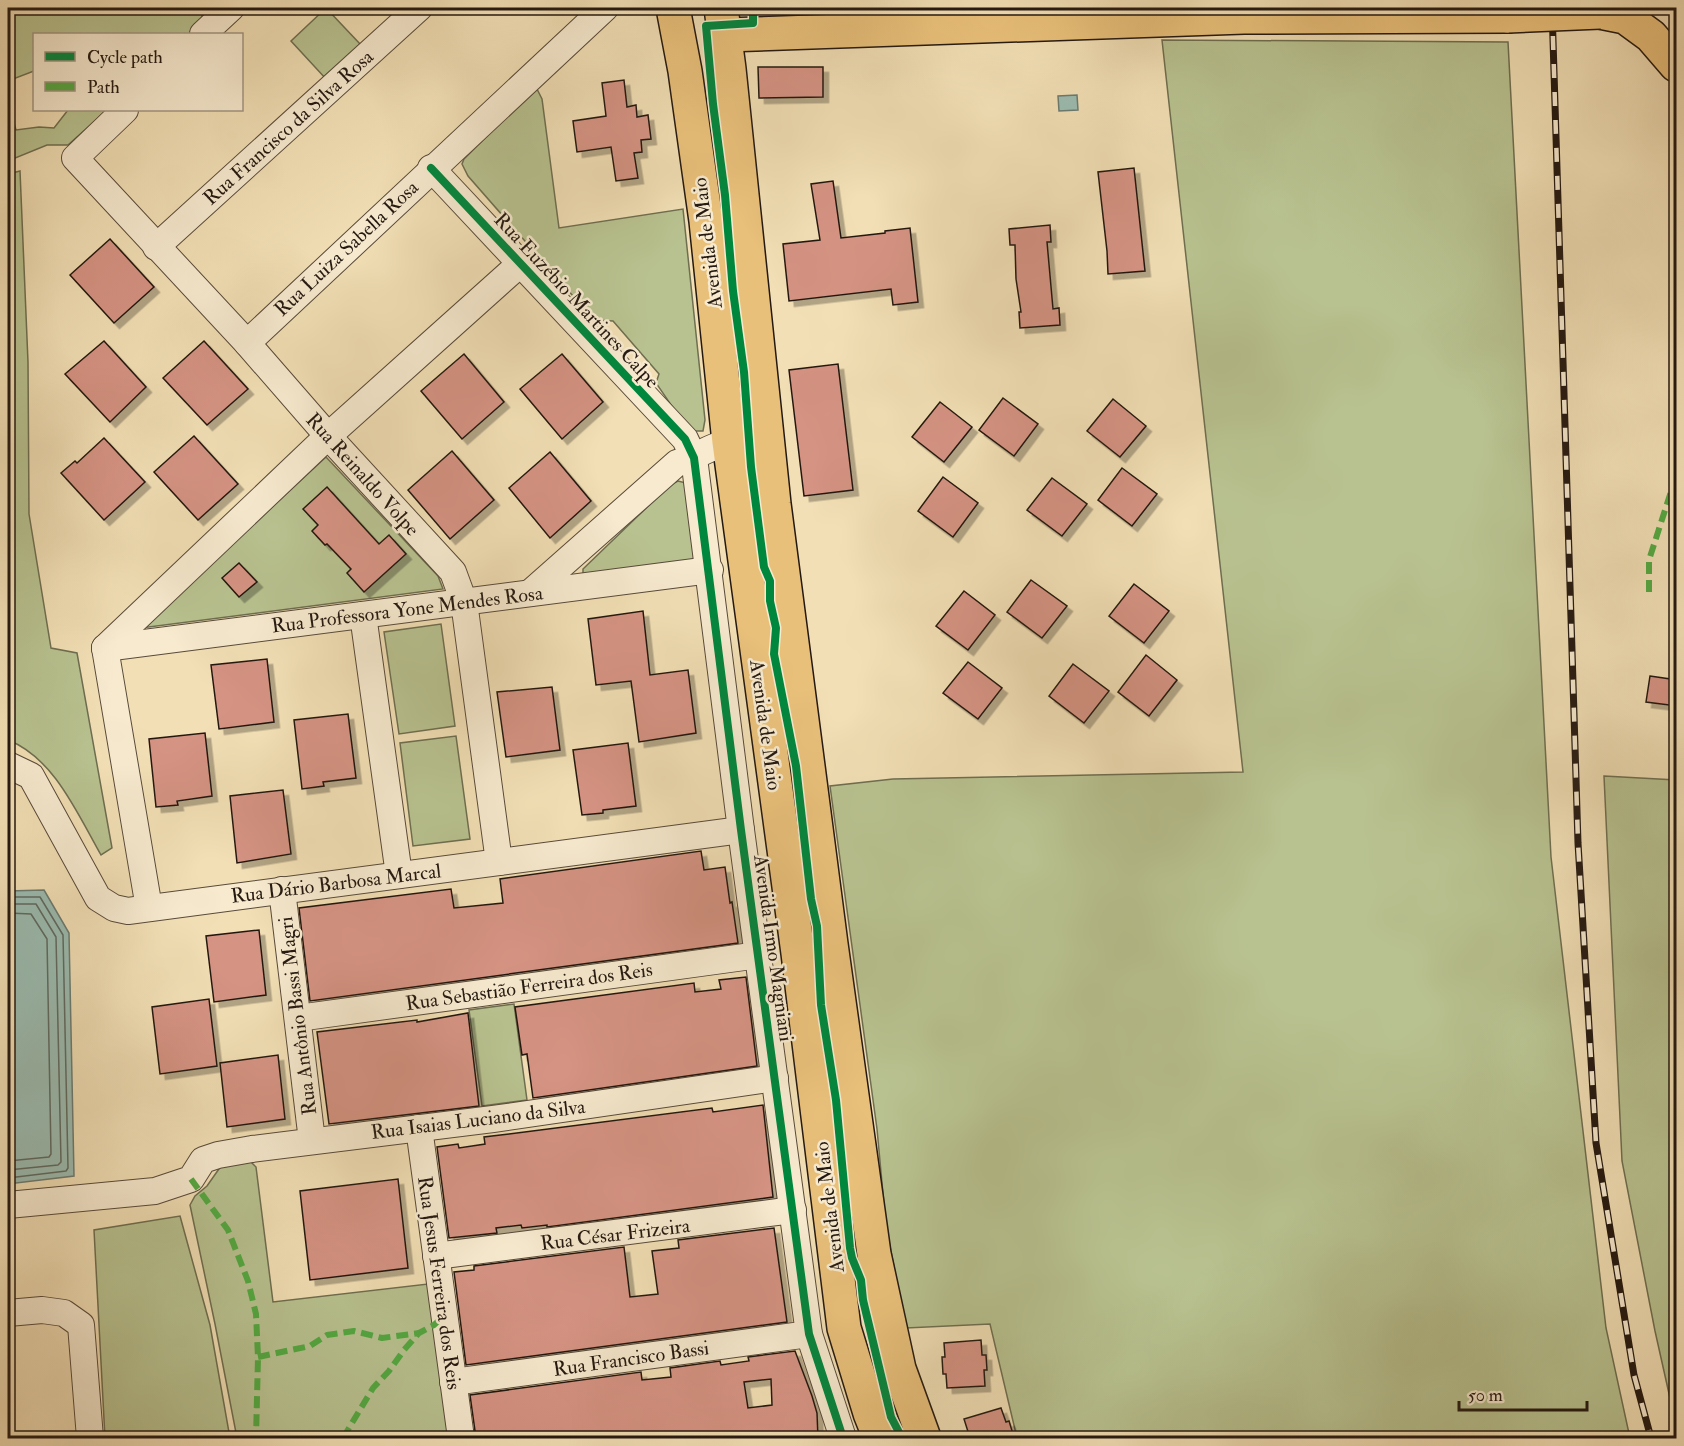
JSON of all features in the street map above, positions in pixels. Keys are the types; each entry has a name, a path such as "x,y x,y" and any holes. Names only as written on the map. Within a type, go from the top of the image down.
{"main road":[{"path":"676,21 691,16 700,8"},
{"path":"723,21 1244,12 1508,16 1600,12 1625,17 1651,36 1677,64"},
{"name":"Avenida de Maio","path":"676,21 706,221 729,442 798,953 844,1328 880,1438"},
{"name":"Avenida de Maio","path":"723,21 745,215 766,436 831,944 874,1254 899,1369 924,1438"},
{"path":"706,221 745,215"},
{"path":"729,442 766,436"},
{"path":"798,953 831,944"}],"street":[{"name":"Rua Francisco da Silva Rosa","path":"156,247 419,8"},
{"name":"Rua Luiza Sabella Rosa","path":"247,343 431,168 605,8"},
{"name":"Rua Reinaldo Volpe","path":"124,111 75,158 247,343 328,436 453,572 464,602 499,862"},
{"name":"Rua Euzébio Martines Calpe","path":"431,168 685,439 694,458"},
{"path":"149,908 105,648 328,436 521,263"},
{"path":"530,593 676,463 694,458 711,446 729,442"},
{"name":"Avenida Irmo Magniani","path":"694,458 710,570 741,830 809,1334 843,1438"},
{"name":"Rua Professora Yone Mendes Rosa","path":"105,648 710,570"},
{"path":"363,615 399,875"},
{"name":"Rua Dário Barbosa Marcal","path":"8,765 31,776 98,898 114,908 128,911 741,830"},
{"name":"Rua Antônio Bassi Magri","path":"282,890 312,1141"},
{"name":"Rua Sebastião Ferreira dos Reis","path":"298,1018 759,955"},
{"name":"Rua Isaias Luciano da Silva","path":"8,1205 155,1191 191,1179 203,1160 218,1155 775,1078"},
{"name":"Rua Jesus Ferreira dos Reis","path":"419,1128 461,1438"},
{"name":"Rua César Frizeira","path":"436,1256 793,1210"},
{"path":"8,1313 42,1310 64,1313 81,1324 90,1438"},
{"name":"Rua Francisco Bassi","path":"453,1382 809,1334"}],"green space":[{"path":"8,8 196,8 202,14 202,20 190,33 33,33 33,71 8,81"},
{"path":"326,8 361,45 326,79 291,41"},
{"path":"1162,40 1508,42 1551,857 1606,1328 1630,1438 1017,1438 990,1324 906,1328 886,1226 877,1129 830,786 893,779 1243,772"},
{"path":"536,87 542,99 559,228 683,209 705,420 703,431 693,431 682,421 656,383 659,374 613,321 594,320 468,176 462,164 464,159"},
{"path":"8,101 16,130 54,128 67,111 106,111 68,145 47,145 8,161"},
{"path":"20,171 28,362 29,514 51,648 77,653 112,848 101,855 63,788 51,773 24,748 8,740 8,174"},
{"path":"326,457 438,576 443,589 141,628"},
{"path":"678,481 686,483 696,554 694,561 583,576 583,569 670,485"},
{"path":"441,624 455,726 399,734 384,632"},
{"path":"456,736 470,839 413,846 400,743"},
{"path":"1604,776 1676,780 1676,1425 1622,1161"},
{"path":"514,1004 527,1100 482,1106 469,1010"},
{"path":"249,1160 256,1167 273,1302 428,1284 452,1438 237,1438 190,1205 221,1166"},
{"path":"180,1216 210,1325 230,1438 105,1438 94,1230"}],"water":[{"path":"1077,95 1078,110 1059,111 1058,96"},
{"path":"44,890 69,933 74,1176 8,1184 8,891"}],"building":[{"path":"758,67 823,67 823,97 759,98"},
{"path":"624,80 627,107 636,105 637,117 648,115 651,139 641,140 642,152 634,153 638,178 616,181 611,147 577,152 573,121 606,116 602,83"},
{"path":"1134,168 1145,271 1108,274 1098,172"},
{"path":"833,181 841,238 910,228 918,302 893,305 891,289 789,301 783,244 820,240 811,184"},
{"path":"1050,225 1051,242 1047,242 1053,309 1059,308 1060,325 1020,328 1019,312 1021,312 1016,279 1015,245 1010,245 1009,229"},
{"path":"110,239 154,287 114,323 70,275"},
{"path":"104,341 146,387 110,422 65,374"},
{"path":"204,341 248,389 207,425 163,378"},
{"path":"464,354 504,402 462,439 421,391"},
{"path":"562,354 603,402 562,439 520,389"},
{"path":"838,364 853,490 804,496 789,370"},
{"path":"1003,398 1038,424 1014,456 979,430"},
{"path":"1113,399 1146,426 1120,457 1087,431"},
{"path":"940,402 972,427 944,462 912,437"},
{"path":"194,436 238,484 198,520 154,472"},
{"path":"104,438 145,482 104,520 61,473 75,461 77,463"},
{"path":"452,451 494,500 450,539 408,490"},
{"path":"550,452 591,501 550,538 509,488"},
{"path":"1122,468 1157,494 1132,526 1098,500"},
{"path":"943,477 978,503 953,537 918,511"},
{"path":"1052,478 1087,504 1062,536 1027,510"},
{"path":"327,487 379,544 389,535 406,554 364,592 347,573 351,569 312,531 318,525 303,509"},
{"path":"239,563 257,582 239,597 222,578"},
{"path":"1031,580 1067,606 1042,638 1007,612"},
{"path":"1134,584 1169,611 1144,643 1109,616"},
{"path":"964,591 995,615 968,650 936,626"},
{"path":"643,611 650,675 688,670 696,733 639,742 631,681 596,685 588,619"},
{"path":"1146,655 1177,680 1149,716 1118,692"},
{"path":"267,659 274,722 219,729 211,665"},
{"path":"968,662 1002,688 978,719 943,693"},
{"path":"1073,664 1109,691 1084,723 1049,696"},
{"path":"1650,676 1677,680 1677,706 1646,702"},
{"path":"552,687 560,750 506,757 497,692"},
{"path":"348,714 356,778 323,782 324,786 302,789 294,720"},
{"path":"205,733 212,796 177,801 178,805 156,807 149,739"},
{"path":"628,743 636,806 582,815 573,750"},
{"path":"283,790 291,854 237,863 230,796"},
{"path":"701,851 704,870 725,867 738,943 310,1001 299,908 451,889 454,908 503,903 500,879"},
{"path":"259,930 266,995 214,1002 206,936"},
{"path":"746,977 757,1066 533,1098 527,1054 522,1055 515,1007 694,983 695,992 721,989 719,980"},
{"path":"209,999 217,1066 160,1074 152,1007"},
{"path":"468,1013 479,1106 329,1124 317,1032 417,1020 417,1022"},
{"path":"278,1055 285,1119 227,1127 220,1063"},
{"path":"763,1105 773,1197 547,1227 547,1225 522,1228 521,1225 496,1228 497,1233 449,1238 437,1147 458,1144 459,1148 485,1144 484,1137 712,1108 713,1112"},
{"path":"398,1179 408,1268 310,1280 300,1191"},
{"path":"774,1228 787,1322 466,1365 454,1272 474,1270 474,1266 624,1247 630,1297 658,1294 652,1251 679,1248 678,1240"},
{"path":"981,1340 982,1355 986,1355 985,1386 947,1388 946,1374 943,1374 944,1343"},
{"path":"795,1351 817,1413 818,1438 476,1438 470,1395 641,1372 642,1380 671,1377 670,1368 720,1361 721,1365 749,1361 748,1357","holes":["771,1379 772,1405 748,1408 744,1382"]},
{"path":"1001,1408 1006,1422 1009,1421 1013,1434 1010,1435 1011,1438 970,1438 964,1419"}],"railway":[{"path":"1552,8 1578,843 1596,1143 1634,1375 1651,1438"}],"marked path":[{"path":"1649,592 1649,560 1676,476"},
{"path":"191,1179 228,1230 248,1281 256,1314 258,1357 256,1438"},
{"path":"343,1438 373,1388 404,1350 419,1333 434,1325 444,1316"},
{"path":"258,1357 310,1346 327,1335 354,1331 382,1338 419,1333"}],"cycle path":[{"path":"843,8 753,10 753,23 706,26 733,291 744,372 751,467 764,567 770,581 770,601 776,628 774,654 796,766 811,899 817,926 821,1005 836,1100 850,1248 861,1280 863,1300 891,1417 902,1438"},
{"path":"431,168 685,439 694,458 741,830 809,1334 843,1438"}]}
